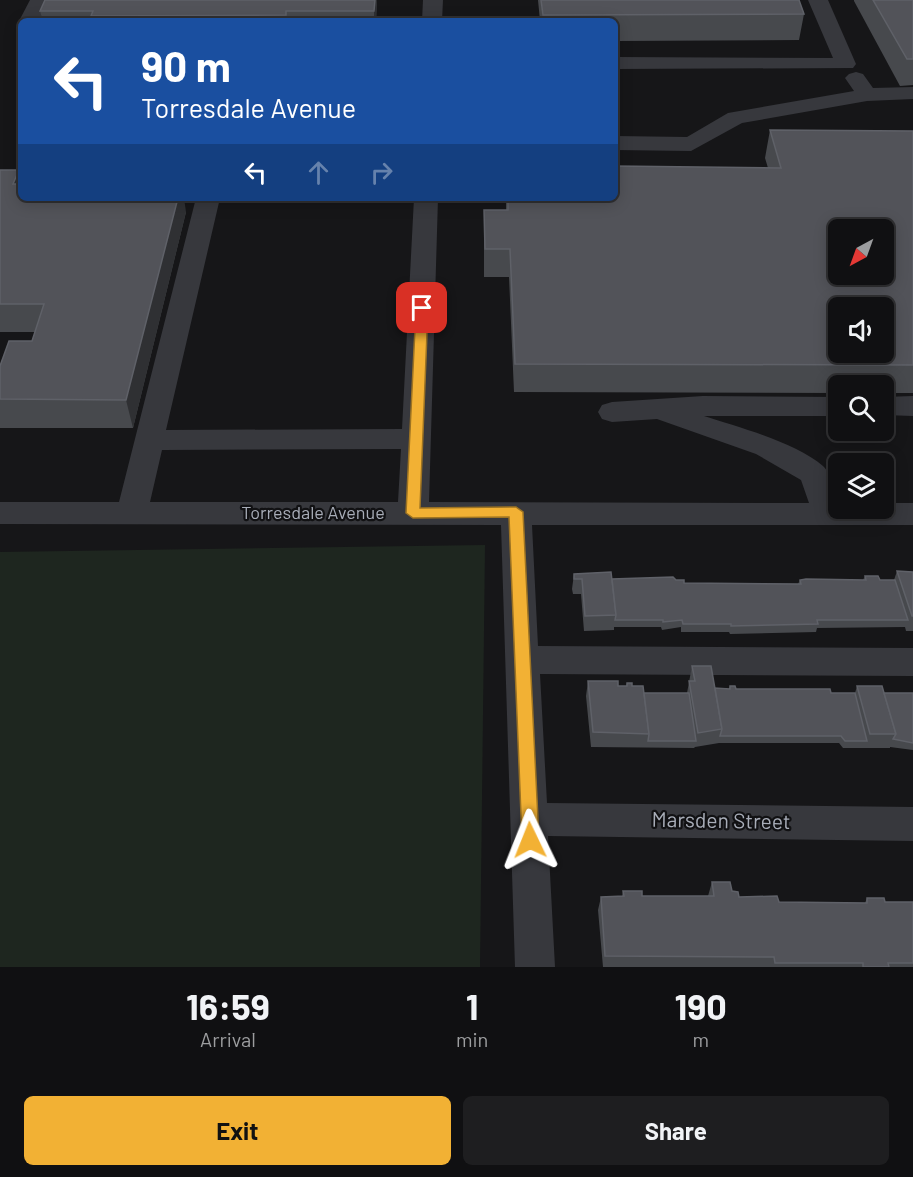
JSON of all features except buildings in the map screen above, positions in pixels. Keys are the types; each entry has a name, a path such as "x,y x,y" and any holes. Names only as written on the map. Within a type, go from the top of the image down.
{"street":[{"path":"31,18 40,0"},
{"path":"432,18 433,0"},
{"path":"818,0 846,64 867,95"},
{"path":"618,63 846,64"},
{"path":"618,143 691,144 736,118 867,95 913,93"},
{"path":"132,513 207,201"},
{"path":"413,513 426,201"},
{"path":"612,412 703,406 828,406"},
{"path":"894,406 913,406"},
{"path":"653,409 765,447 813,474 828,509"},
{"path":"150,440 416,439"},
{"path":"516,512 535,967"},
{"name":"Torresdale Avenue","path":"0,513 828,514"},
{"name":"Torresdale Avenue","path":"894,514 913,514"},
{"path":"523,660 913,662"},
{"name":"Marsden Street","path":"529,819 913,824"}],"shaded area":[{"path":"485,545 480,967 0,967 0,552"}],"route":[{"path":"422,308 413,513 516,512 530,840"}]}
